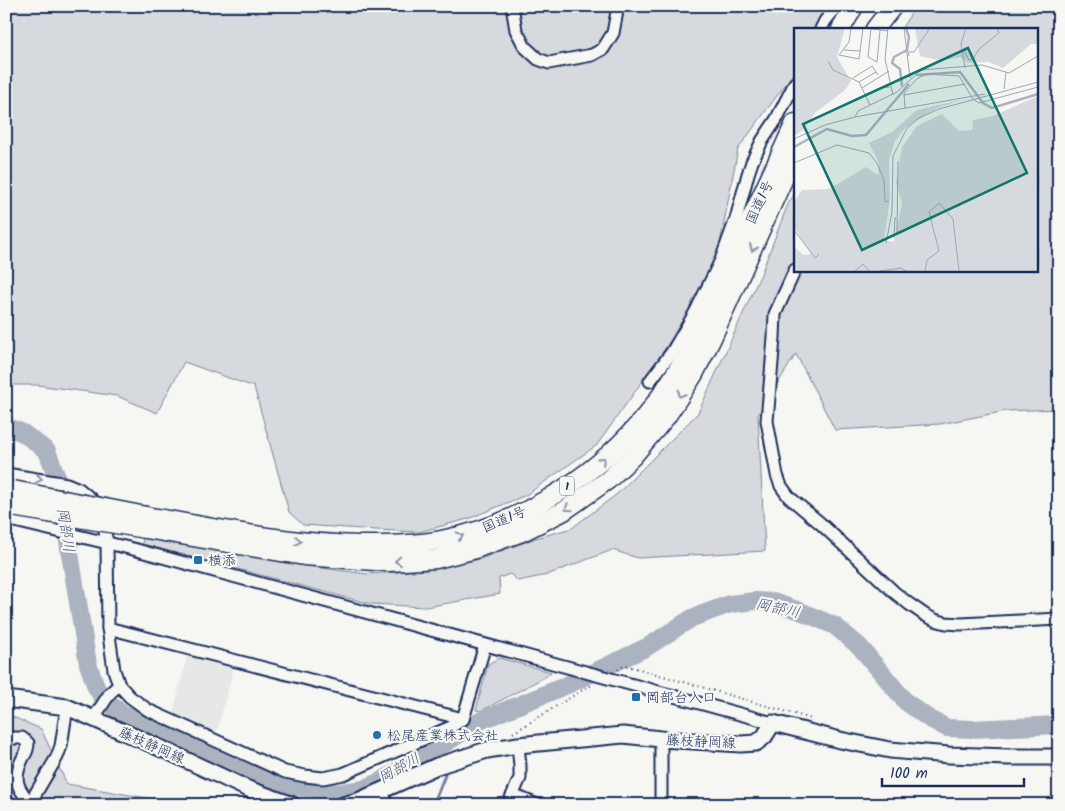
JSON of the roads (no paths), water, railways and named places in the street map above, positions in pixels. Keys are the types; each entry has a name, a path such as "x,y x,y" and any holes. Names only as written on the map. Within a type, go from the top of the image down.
{"highway":[{"path":"842,28 854,6"},
{"path":"876,28 893,6"},
{"name":"国道1号","path":"146,522 316,543 359,545 416,543 440,540 507,520 570,484 602,461 638,425 670,383 692,346 794,125"},
{"name":"国道1号","path":"9,494 304,556 341,559 389,562 436,559 472,550 522,532 564,511 608,480 633,456 666,417 694,374 712,338 794,158"}],"main road":[{"name":"藤枝静岡線","path":"6,699 67,708 95,715 248,789 294,805"},
{"name":"藤枝静岡線","path":"342,805 384,798 437,766 487,750 518,745 623,735 741,744 756,743 764,738 773,723"},
{"path":"773,723 890,750 949,755 1059,757"}],"street":[{"path":"512,6 516,30 525,47 538,59 550,62 592,55 603,49 613,33 618,6"},
{"path":"822,28 837,6"},
{"path":"650,381 672,352 696,311 721,260 736,219 748,174 757,164 762,141 776,120 794,85"},
{"path":"795,271 775,314 767,421 778,476 781,486 789,498 820,523 894,592 924,615 935,620 961,624 1059,619"},
{"path":"9,494 67,484 79,489 92,500 104,526 107,543 108,628 115,689 95,715"},
{"path":"9,494 54,531 133,549 773,723"},
{"path":"108,628 463,719"},
{"path":"115,689 148,710 285,772 323,778 343,774 443,732 463,719 485,644"},
{"path":"6,738 22,738 28,743 28,750 21,761 17,776 18,788 30,804 62,746 67,708"},
{"path":"661,739 661,805"},
{"path":"518,745 520,778 510,800 537,805"}],"waterway":[{"name":"岡部川","path":"6,426 23,433 47,451 58,480 88,664 96,687 104,700 122,713 218,757 279,782 336,793 364,789 385,779 480,721 567,685 647,647 692,618 730,604 755,601 773,602 835,626 860,647 906,702 928,718 947,728 972,729 1059,725"},
{"path":"444,759 443,750 446,743"},
{"path":"433,805 445,775 445,768"}],"tunnel":[{"path":"762,166 794,181"}],"place":[{"name":"横添","path":"198,560"},
{"name":"岡部台入口","path":"636,697"},
{"name":"松尾産業株式会社","path":"377,735"}]}
